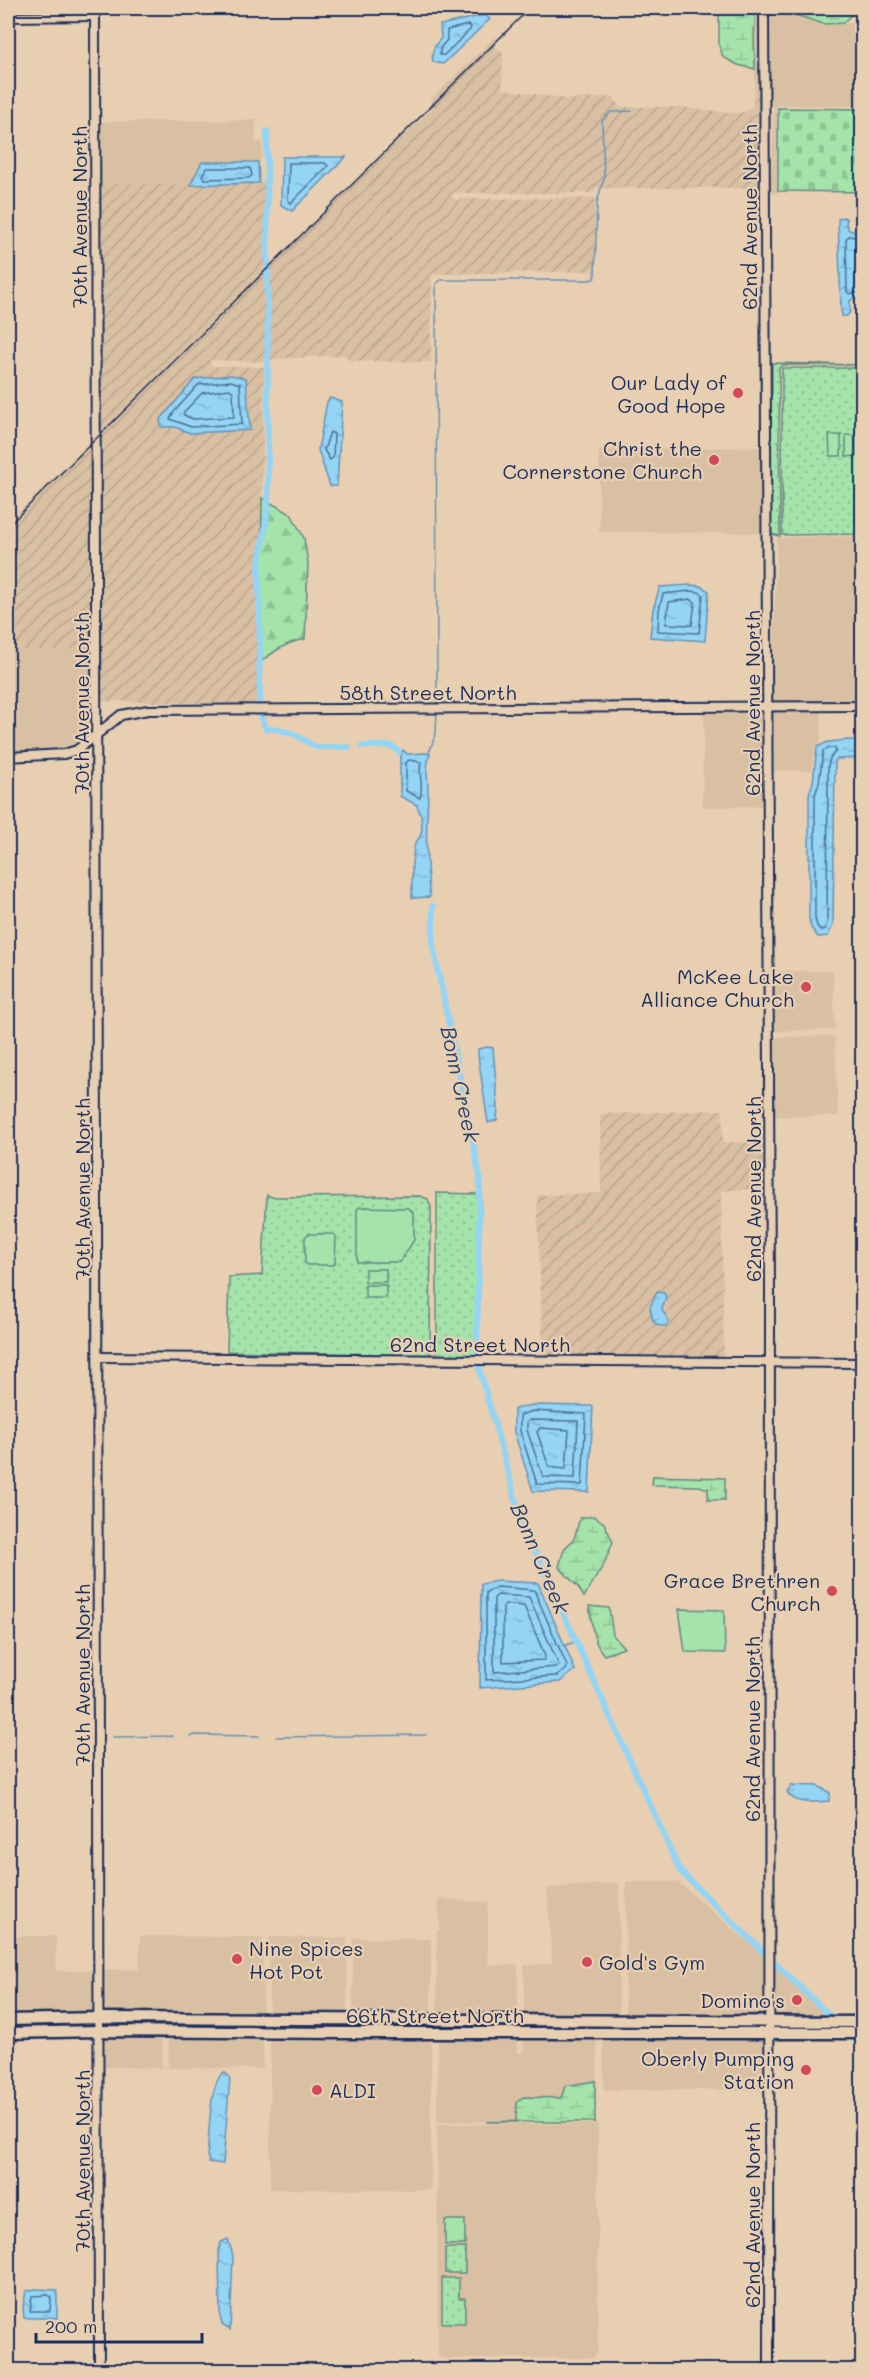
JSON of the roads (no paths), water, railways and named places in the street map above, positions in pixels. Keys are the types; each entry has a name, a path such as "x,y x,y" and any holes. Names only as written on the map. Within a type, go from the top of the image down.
{"main road":[{"name":"66th Street North","path":"8,2020 99,2018 862,2022"},
{"name":"66th Street North","path":"8,2033 99,2031 862,2033"}],"street":[{"name":"62nd Avenue North","path":"764,8 770,1362 769,2370"},
{"path":"8,17 95,12"},
{"name":"70th Avenue North","path":"95,12 99,2370"},
{"name":"58th Street North","path":"8,757 64,754 76,750 121,715 139,711 862,706"},
{"name":"62nd Street North","path":"98,1357 862,1363"}],"water":[{"path":"485,15 490,19 443,64 433,62 434,49 441,38 440,25"},
{"path":"282,157 346,157 292,211 281,205"},
{"path":"202,162 258,162 259,183 190,185"},
{"path":"843,217 847,219 846,224 849,230 862,233 862,296 850,301 850,312 847,316 842,316 841,308 838,219"},
{"path":"231,375 246,378 250,430 190,433 175,427 161,427 160,420 195,379"},
{"path":"330,398 342,402 337,486 330,486 318,450 327,402"},
{"path":"700,586 709,591 705,641 650,637 653,609 660,587"},
{"path":"862,741 862,758 837,759 835,762 833,925 828,936 818,937 811,928 809,919 809,794 813,782 817,747 828,742"},
{"path":"403,750 407,754 430,754 427,771 426,846 430,897 412,898 412,862 415,843 422,829 417,805 400,796 400,759"},
{"path":"493,1048 498,1107 497,1120 488,1123 478,1056 478,1049"},
{"path":"657,1292 664,1293 666,1297 662,1309 669,1321 666,1326 659,1326 653,1321 650,1307"},
{"path":"532,1405 593,1406 589,1492 533,1491 514,1432 514,1409"},
{"path":"497,1581 538,1583 575,1670 560,1682 480,1688 481,1584"},
{"path":"791,1785 818,1786 830,1793 829,1801 806,1802 795,1799 787,1792"},
{"path":"224,2072 230,2077 223,2164 209,2162 207,2155 212,2098 219,2078"},
{"path":"228,2239 233,2256 230,2330 222,2325 220,2316 219,2249 221,2242"},
{"path":"57,2290 57,2318 24,2318 23,2307 26,2291"}],"waterway":[{"path":"437,706 436,284 441,280 590,280 595,278 597,202 604,178 602,121 611,112 632,111"},
{"path":"267,131 268,508 259,565 260,716 266,729 277,729 294,734 316,747 349,747"},
{"path":"429,753 436,733 437,711"},
{"path":"362,746 392,746 399,752"},
{"name":"Bonn Creek","path":"433,906 433,946 480,1177 477,1349 479,1368 522,1522 680,1871 862,2047"},
{"path":"564,1646 576,1641"},
{"path":"190,1737 194,1735 259,1736"},
{"path":"276,1737 426,1735"},
{"path":"113,1737 173,1736"}],"railway":[{"path":"8,526 530,8"}],"place":[{"name":"Our Lady of Good Hope","path":"738,393"},
{"name":"Christ the Cornerstone Church","path":"714,460"},
{"name":"McKee Lake Alliance Church","path":"806,987"},
{"name":"Grace Brethren Church","path":"832,1591"},
{"name":"Nine Spices Hot Pot","path":"237,1959"},
{"name":"Gold's Gym","path":"587,1962"},
{"name":"Domino's","path":"797,2000"},
{"name":"Oberly Pumping Station","path":"806,2070"},
{"name":"ALDI","path":"317,2090"}]}
